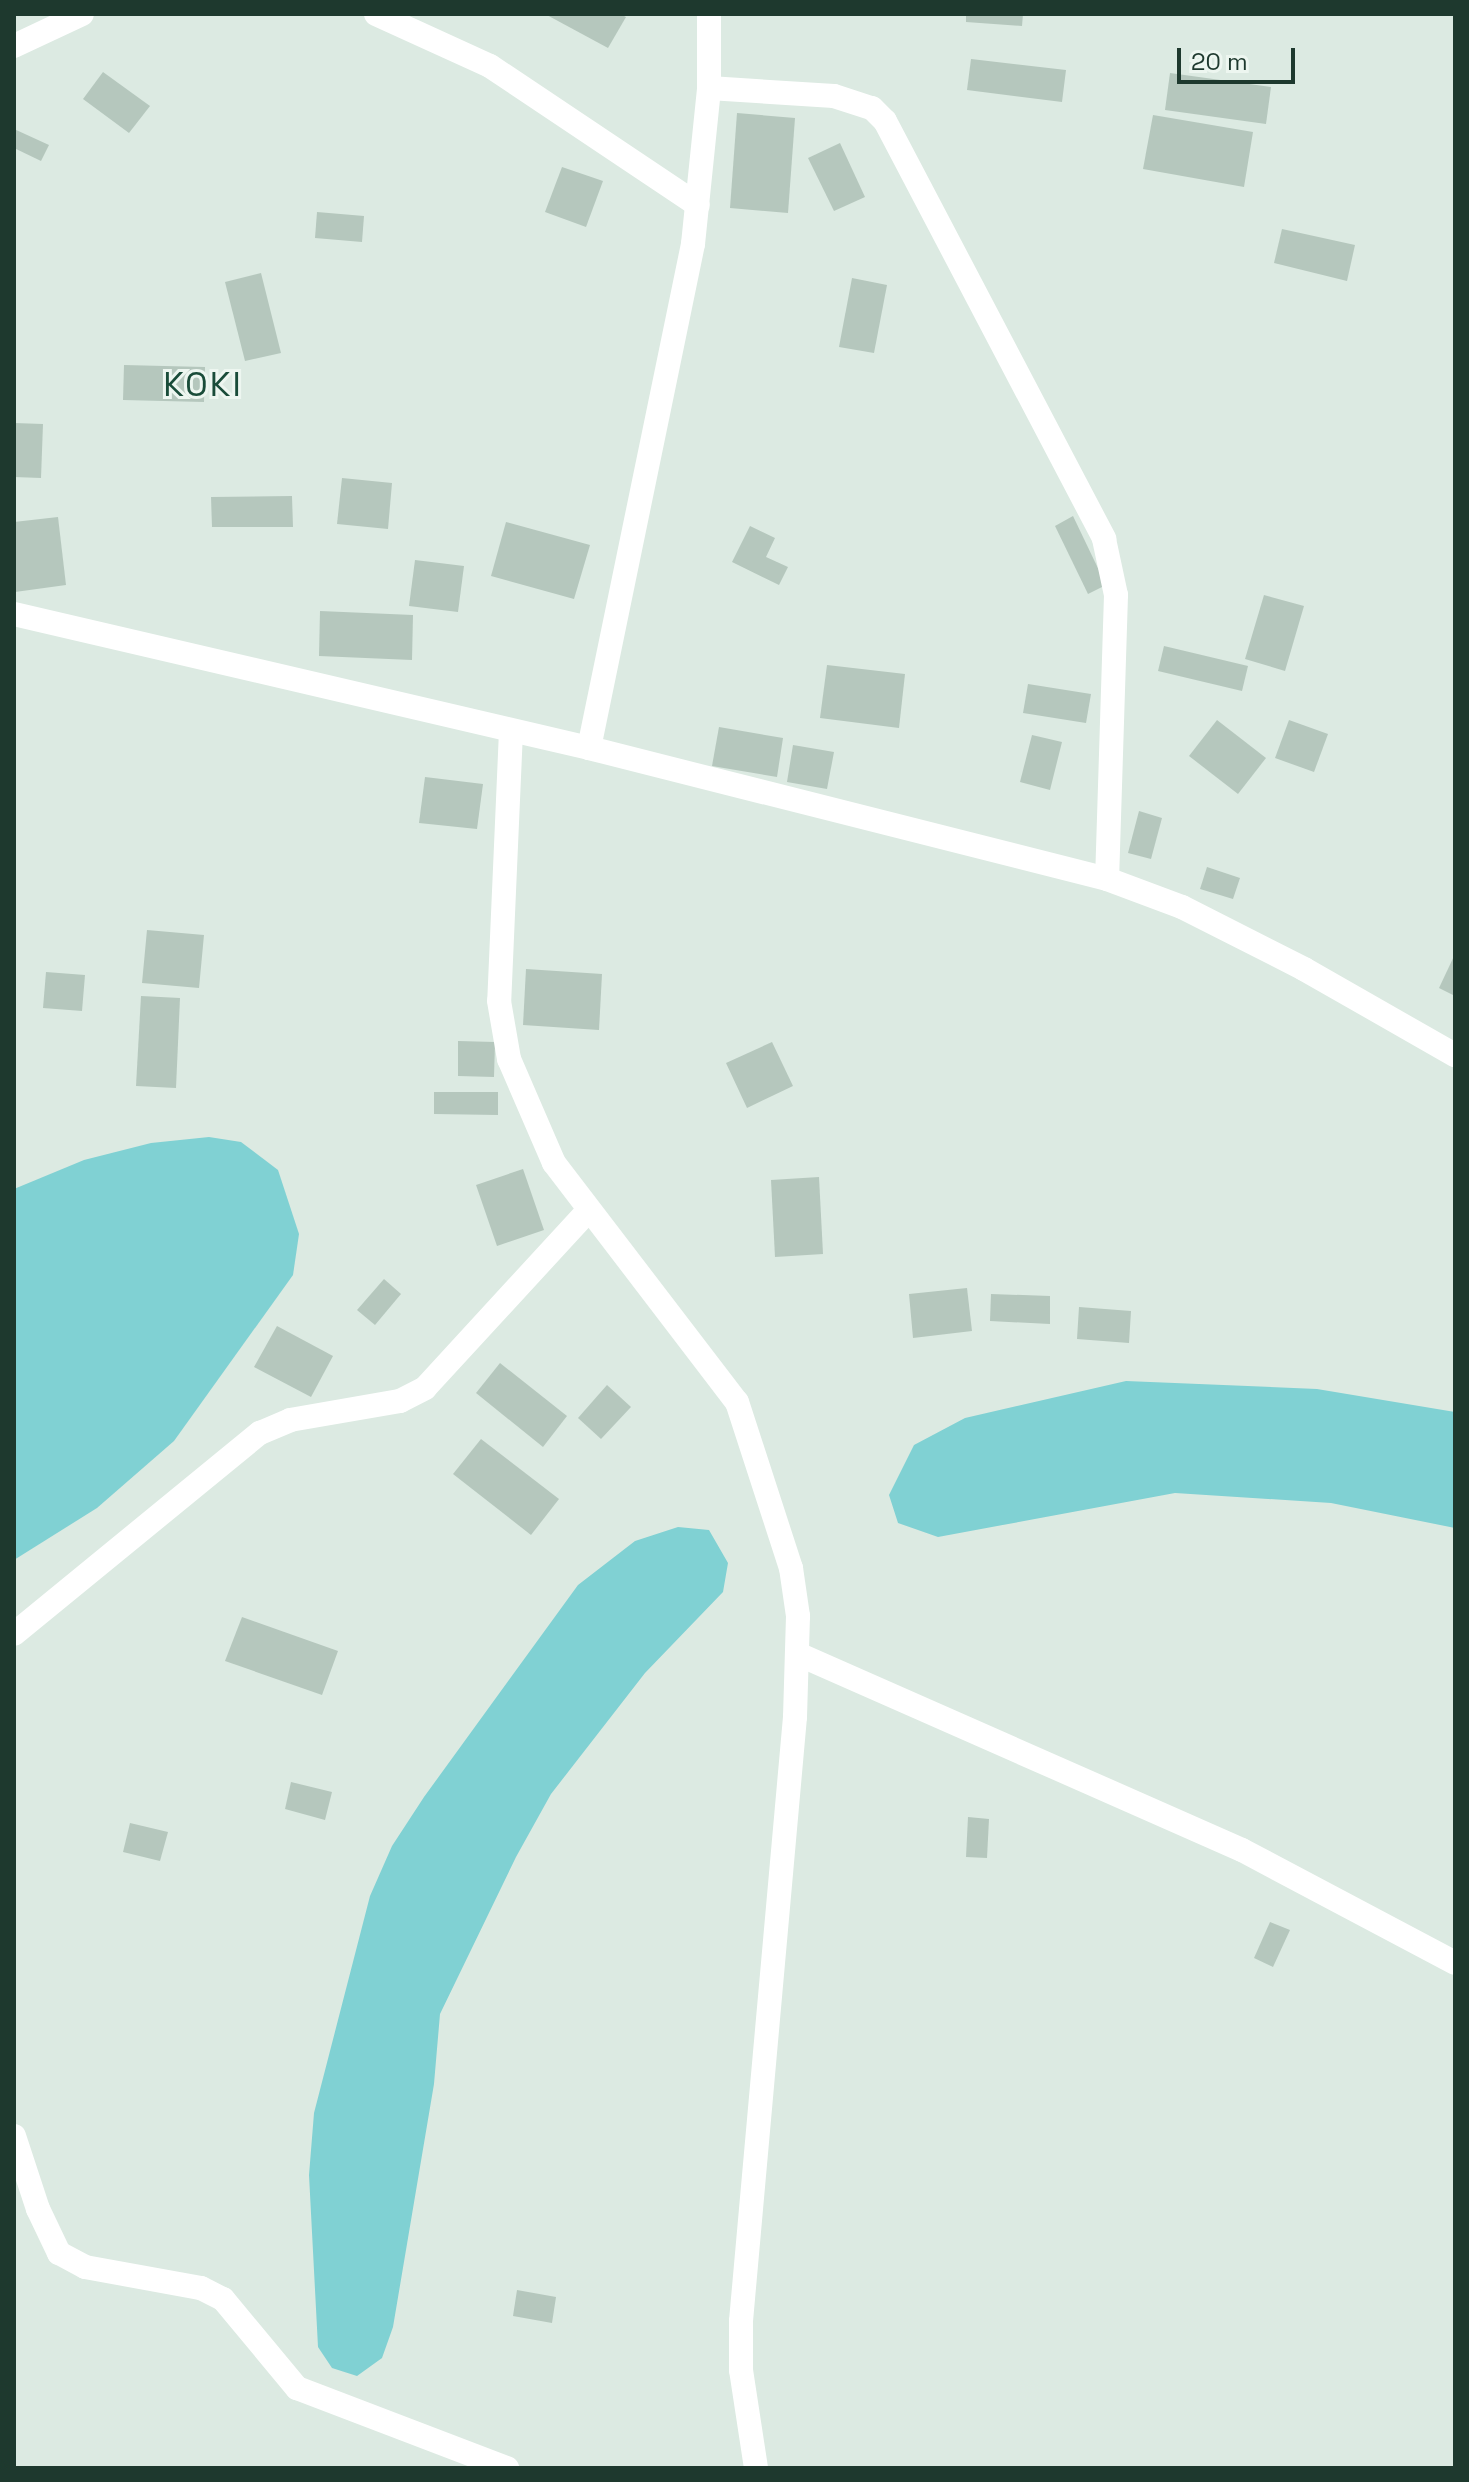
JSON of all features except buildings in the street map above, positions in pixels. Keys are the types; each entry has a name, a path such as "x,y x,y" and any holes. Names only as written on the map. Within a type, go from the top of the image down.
{"street":[{"path":"14,46 82,14"},
{"path":"376,14 490,66 698,205"},
{"path":"589,748 698,205 709,88 709,14"},
{"path":"709,88 834,96 872,108 885,121 1104,539 1116,595 1107,879"},
{"path":"14,614 589,748 1107,879 1182,907 1304,969 1455,1055"},
{"path":"511,731 501,1027 536,1128 587,1212 714,1366 737,1402 791,1568 800,1655 741,2321 741,2370 756,2468"},
{"path":"14,1634 260,1433 290,1420 400,1401 425,1388 587,1212"},
{"path":"800,1655 1242,1850 1455,1963"},
{"path":"14,2136 38,2209 59,2253 85,2267 201,2288 223,2299 297,2388 507,2468"}],"water":[{"path":"209,1137 241,1142 278,1170 299,1234 293,1275 174,1441 97,1508 14,1560 14,1189 84,1160 151,1143"},
{"path":"1126,1381 1317,1389 1455,1412 1455,1528 1331,1503 1175,1493 938,1537 898,1523 889,1495 914,1445 965,1418"},
{"path":"678,1527 709,1530 728,1563 723,1592 645,1673 551,1794 516,1857 440,2014 434,2084 393,2327 382,2358 357,2376 332,2368 318,2347 309,2175 314,2113 370,1896 392,1846 424,1797 578,1585 635,1541"}],"district":[{"name":"KOKI","path":"203,385"}]}
